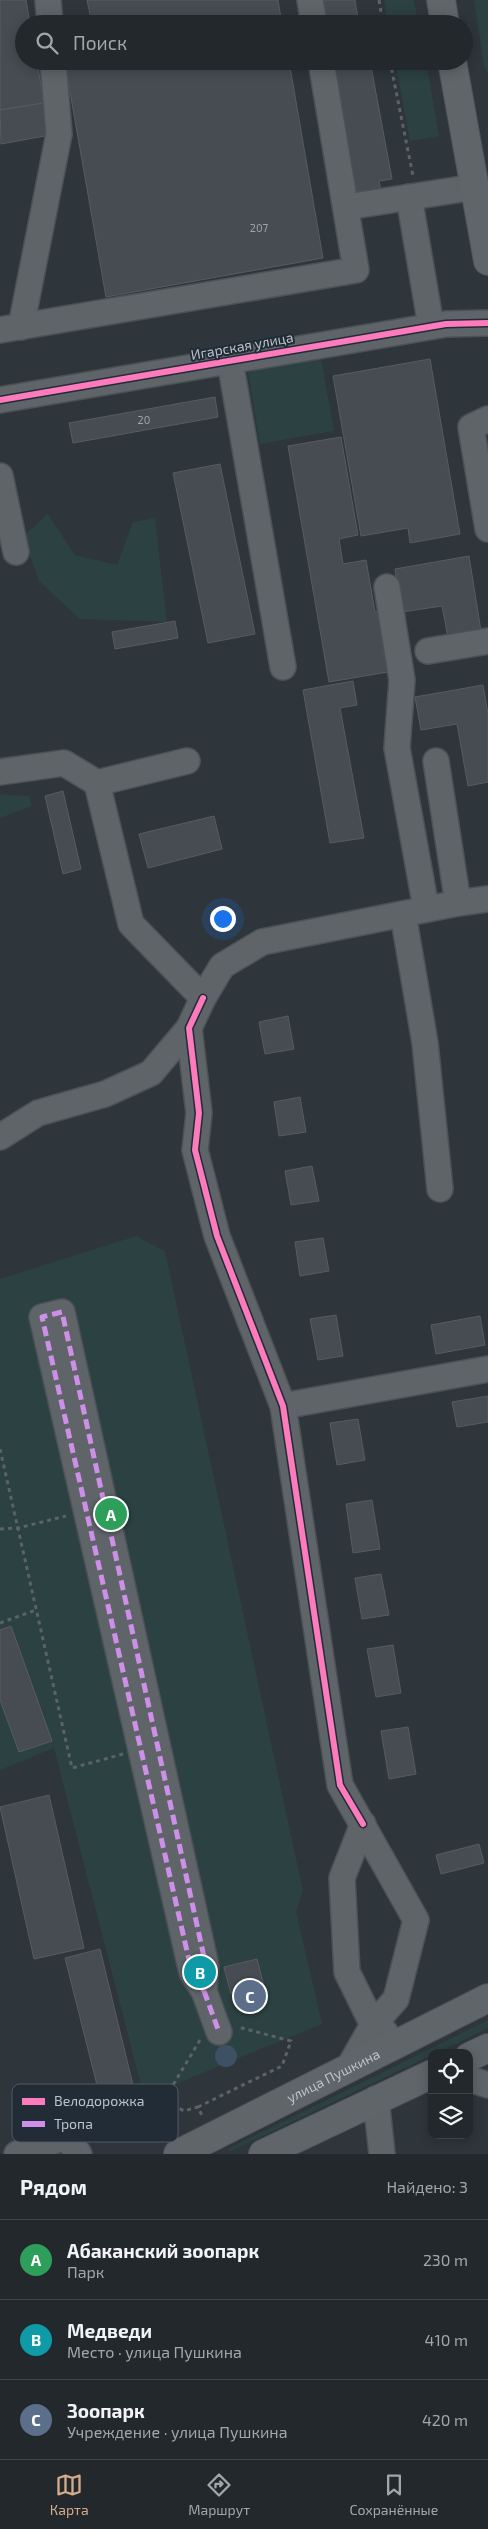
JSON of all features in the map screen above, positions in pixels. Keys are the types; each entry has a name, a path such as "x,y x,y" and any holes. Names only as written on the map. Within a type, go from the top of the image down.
{"main road":[{"path":"441,0 444,15"},
{"path":"454,70 488,261"},
{"name":"улица Пушкина","path":"178,2154 488,1998"},
{"path":"473,2055 488,2048"},
{"path":"263,2154 428,2076"}],"street":[{"path":"48,0 49,15"},
{"path":"310,0 312,15"},
{"path":"54,70 59,134 10,328 356,270 323,70"},
{"path":"346,207 475,187"},
{"path":"409,197 431,326"},
{"name":"Игарская улица","path":"0,400 431,326 488,323"},
{"path":"230,361 283,667"},
{"path":"488,419 471,428 488,528"},
{"path":"0,476 16,552"},
{"path":"387,587 402,680 397,748 415,911 425,1043 440,1189"},
{"path":"428,651 488,641"},
{"path":"97,784 187,761"},
{"path":"436,761 458,903"},
{"path":"0,772 64,763 97,784 131,924 203,998"},
{"path":"0,1137 38,1113 105,1094 151,1073 188,1028 222,966 262,942 415,911 488,899"},
{"path":"188,1028 199,1114 195,1150 217,1236 283,1406 340,1785 416,1920 396,2000 373,2025 348,2069"},
{"path":"204,1991 206,1966 62,1312 42,1317 192,1973 204,1991 219,2032"},
{"path":"283,1406 488,1368"},
{"path":"363,1824 342,1878 347,1972 373,2025 402,2041"},
{"path":"473,2080 488,2085"},
{"path":"376,2099 382,2154"},
{"path":"17,2154 52,2142"},
{"path":"70,2142 80,2154"}],"path":[{"path":"379,0 382,15"},
{"path":"0,1449 72,1768 141,1750"},
{"path":"0,1529 18,1528 86,1512"},
{"path":"0,1623 36,1610"},
{"path":"173,2084 200,2039 233,2026 291,2041 282,2066 198,2107 184,2111 178,2108"},
{"path":"198,2107 204,2119"}],"green space":[{"path":"384,0 414,0 416,15 386,15"},
{"path":"474,0 488,0 488,73 484,66"},
{"path":"397,70 428,70 439,136 410,141"},
{"path":"321,358 334,431 260,444 248,372"},
{"path":"48,514 75,555 117,565 133,522 155,518 167,622 80,619 39,581 23,536"},
{"path":"0,794 29,796 32,806 0,818"},
{"path":"136,1236 165,1251 303,1891 296,1911 322,2024 176,2084 141,2084 54,1748 0,1770 0,1279"},
{"path":"488,2020 488,2028 445,2049 430,2049"},
{"path":"428,2050 428,2057 229,2152 228,2149"}],"water":[{"path":"226,2045 236,2052 237,2056 230,2066 226,2067 216,2060 215,2056 222,2046"}],"building":[{"path":"0,0 26,0 28,15 15,15 15,70 38,70 44,103 0,110"},
{"path":"87,0 278,0 280,15 90,15"},
{"path":"320,0 355,0 358,15 322,15"},
{"path":"66,70 291,70 323,258 106,297"},
{"path":"334,70 372,70 392,179 379,181 381,191 356,195"},
{"path":"44,103 50,135 1,144 0,110"},
{"path":"430,359 460,534 410,543 408,528 361,536 333,376"},
{"path":"215,397 218,417 73,443 69,423"},
{"path":"341,437 358,535 339,539 343,564 366,560 375,612 383,610 394,671 329,682 288,446"},
{"path":"220,464 255,634 208,643 173,473"},
{"path":"469,556 481,631 448,637 442,606 402,612 395,569"},
{"path":"175,621 178,638 115,649 112,632"},
{"path":"353,681 357,705 340,708 364,838 330,843 303,690"},
{"path":"483,685 488,714 488,782 468,786 457,724 421,730 415,697"},
{"path":"63,791 81,869 63,874 45,796"},
{"path":"214,816 222,849 148,868 139,834"},
{"path":"288,1016 294,1049 265,1054 259,1022"},
{"path":"300,1097 306,1132 279,1136 274,1102"},
{"path":"312,1166 319,1201 291,1205 285,1171"},
{"path":"323,1238 329,1271 300,1276 295,1242"},
{"path":"336,1315 343,1356 318,1360 310,1319"},
{"path":"480,1316 485,1345 436,1354 431,1325"},
{"path":"488,1396 488,1422 457,1427 452,1402"},
{"path":"358,1419 365,1460 337,1465 330,1423"},
{"path":"372,1500 380,1549 353,1553 346,1504"},
{"path":"381,1574 389,1615 362,1619 355,1578"},
{"path":"11,1626 52,1741 19,1752 0,1700 0,1630"},
{"path":"393,1645 401,1693 376,1697 367,1649"},
{"path":"408,1727 416,1774 389,1779 381,1731"},
{"path":"49,1795 84,1948 34,1959 0,1807"},
{"path":"479,1844 484,1863 441,1874 436,1855"},
{"path":"100,1949 133,2084 97,2084 65,1958"},
{"path":"257,1959 264,1986 231,1994 224,1967"}],"marked path":[{"path":"204,1991 192,1973 42,1317 62,1312 206,1966 204,1991 219,2032"}],"cycle path":[{"path":"0,400 446,324 488,323"},
{"path":"203,998 189,1028 199,1113 195,1150 217,1236 283,1406 340,1785 363,1824"}],"place":[{"name":"Абаканский зоопарк","path":"111,1514"},
{"name":"Медведи","path":"200,1972"},
{"name":"Зоопарк","path":"250,1996"}]}
